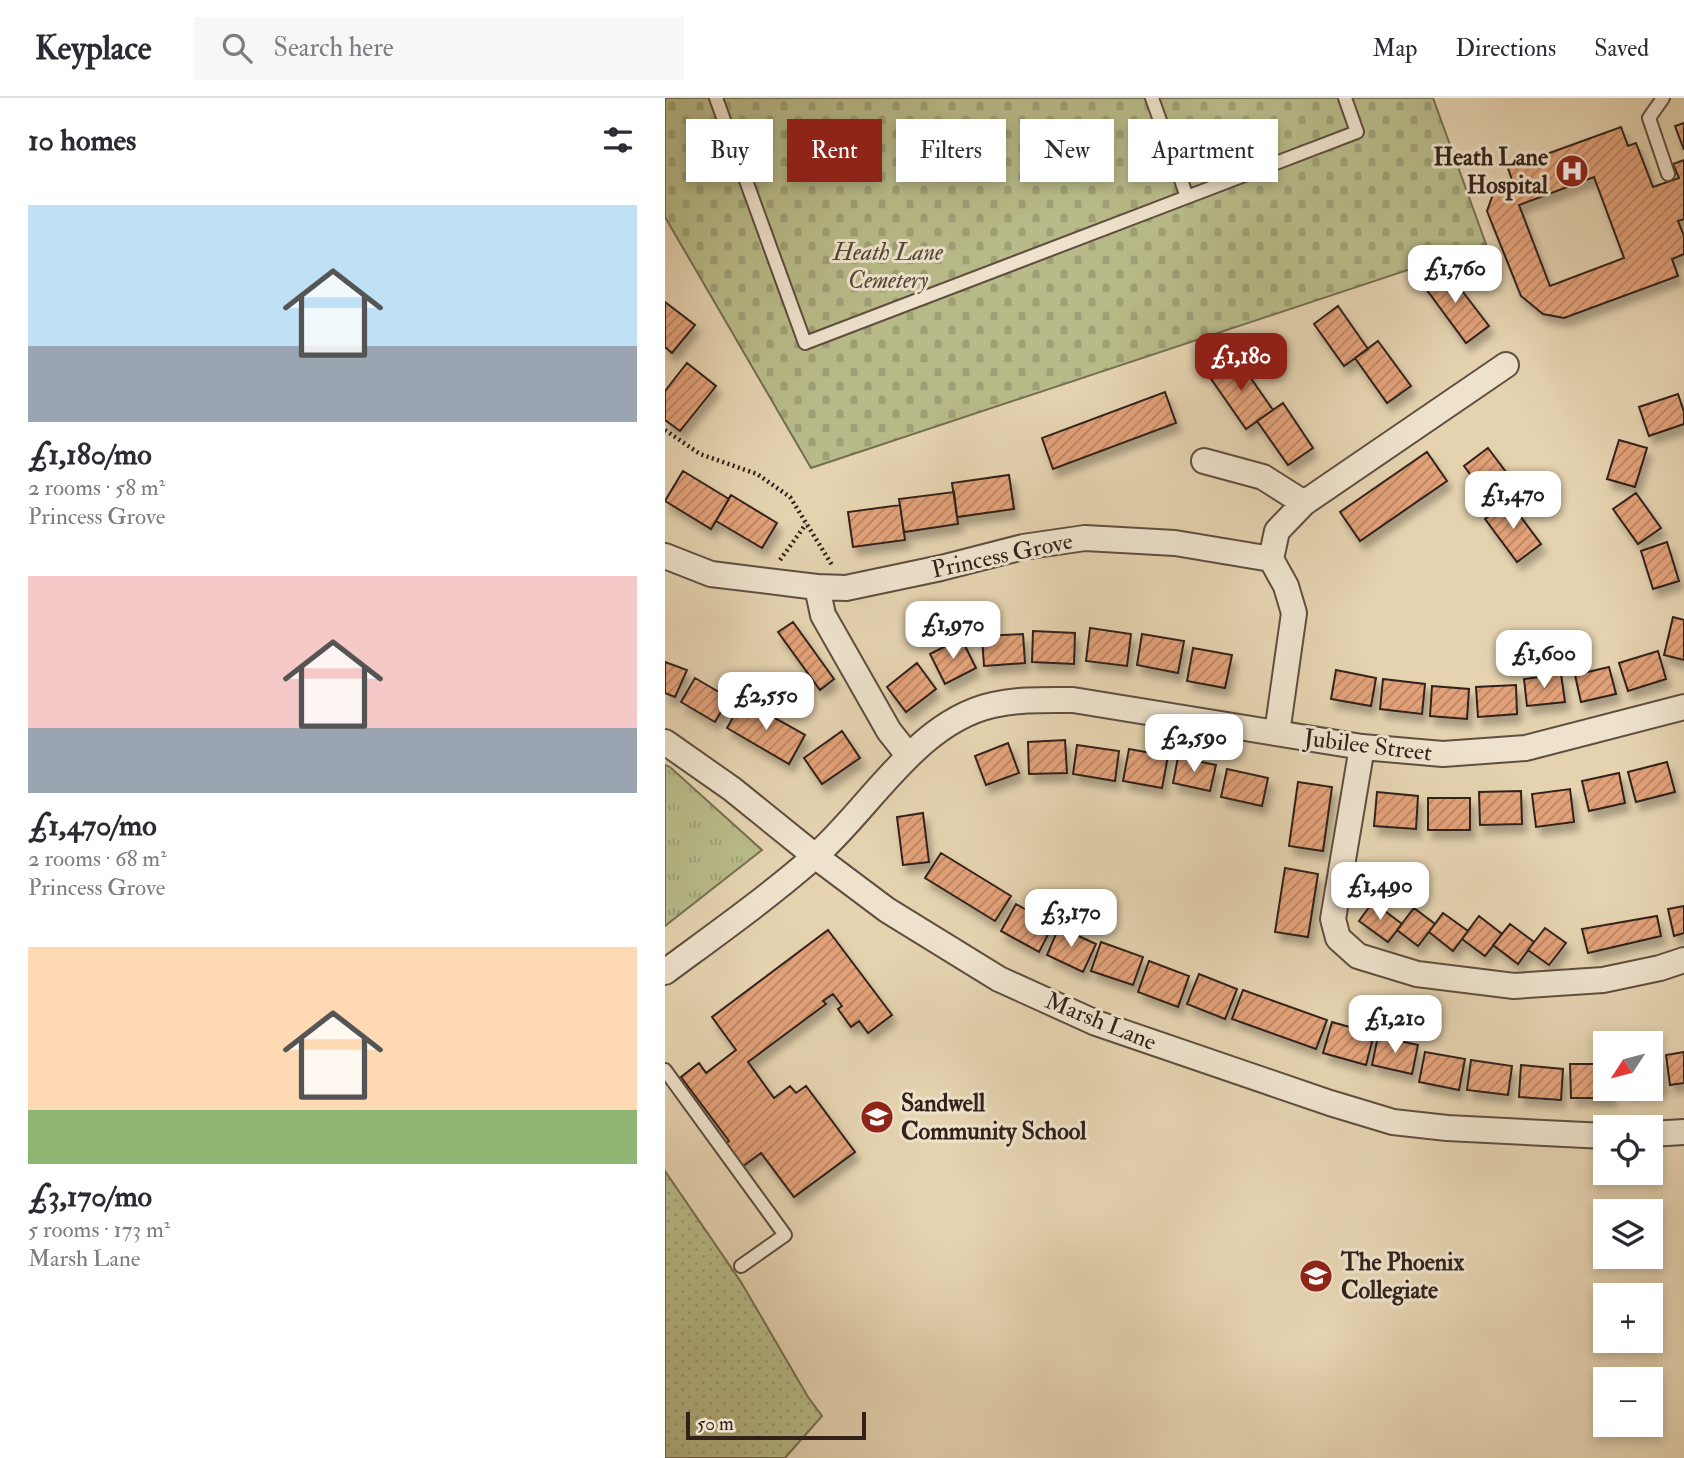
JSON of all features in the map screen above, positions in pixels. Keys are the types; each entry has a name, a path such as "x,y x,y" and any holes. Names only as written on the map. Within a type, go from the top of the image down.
{"street":[{"path":"1277,733 1294,613 1286,586 1271,559 1277,531 1304,503 1506,365"},
{"path":"1204,461 1262,477 1304,503"},
{"name":"Princess Grove","path":"665,556 711,574 846,588 1023,547 1085,538 1175,543 1271,559"},
{"path":"817,587 823,615 889,731 908,755"},
{"name":"Jubilee Street","path":"665,972 754,906 815,856 908,755 961,716 992,705 1028,700 1073,700 1362,747 1443,754 1526,748 1684,707"},
{"name":"Marsh Lane","path":"665,742 733,789 887,910 999,979 1097,1023 1393,1122 1447,1128 1593,1135"},
{"path":"1362,747 1333,919 1338,938 1358,956 1417,974 1514,986 1603,980 1684,960"},
{"path":"1663,1133 1684,1132"}],"lane":[{"path":"716,98 805,344 1357,132 1345,98"},
{"path":"1151,98 1187,197"},
{"path":"1663,98 1649,118 1668,174"},
{"path":"665,1070 785,1235 741,1266"}],"path":[{"path":"665,430 700,454 757,474 790,497 846,588"},
{"path":"766,580 806,524"}],"green space":[{"name":"Heath Lane Cemetery","path":"665,98 1433,98 1486,244 811,468 665,217"},
{"path":"665,765 762,850 665,926"},
{"path":"665,1171 741,1282 808,1397 822,1416 785,1458 665,1458"}],"building":[{"path":"1684,123 1684,150 1675,126"},
{"path":"1621,127 1628,146 1636,143 1653,187 1679,178 1673,164 1684,160 1684,219 1678,221 1684,236 1684,254 1672,259 1678,276 1564,318 1543,314 1521,296 1487,211 1496,186 1512,180 1508,168","holes":["1594,177 1624,258 1550,286 1519,205"]},
{"path":"1443,266 1489,326 1466,343 1421,282"},
{"path":"665,302 695,325 672,353 665,347"},
{"path":"1338,306 1368,349 1344,366 1314,324"},
{"path":"1378,341 1411,386 1387,403 1355,358"},
{"path":"1236,357 1273,410 1246,429 1209,376"},
{"path":"687,363 716,386 680,431 665,420 665,391"},
{"path":"1165,392 1176,423 1053,469 1042,438"},
{"path":"1678,394 1684,412 1684,424 1649,436 1639,407"},
{"path":"1283,403 1313,448 1288,465 1257,421"},
{"path":"1619,440 1647,448 1635,487 1607,479"},
{"path":"1488,448 1521,492 1497,510 1464,466"},
{"path":"1427,452 1447,481 1360,541 1340,512"},
{"path":"683,471 729,499 711,529 665,501"},
{"path":"1009,475 1014,509 957,517 952,483"},
{"path":"954,492 958,524 904,532 899,499"},
{"path":"1636,493 1661,528 1638,544 1613,509"},
{"path":"731,495 777,523 762,548 716,521"},
{"path":"1509,501 1541,544 1517,562 1485,519"},
{"path":"900,505 905,540 853,547 848,512"},
{"path":"1667,542 1679,581 1653,589 1641,551"},
{"path":"1673,617 1684,620 1684,660 1664,655"},
{"path":"793,622 834,679 820,690 778,632"},
{"path":"1090,628 1131,634 1127,666 1086,661"},
{"path":"1033,631 1075,633 1074,664 1032,662"},
{"path":"1023,634 1025,663 984,666 982,636"},
{"path":"1142,634 1184,641 1178,673 1137,665"},
{"path":"961,638 976,668 945,684 930,654"},
{"path":"1193,648 1232,655 1225,688 1187,681"},
{"path":"1658,651 1666,679 1628,691 1619,663"},
{"path":"665,662 687,670 675,697 665,693"},
{"path":"917,663 936,689 906,712 887,687"},
{"path":"1609,667 1616,694 1581,702 1575,675"},
{"path":"1336,670 1376,678 1371,706 1331,699"},
{"path":"1561,674 1565,702 1527,706 1524,679"},
{"path":"695,678 729,698 715,722 681,702"},
{"path":"1383,679 1425,684 1422,714 1380,709"},
{"path":"1516,685 1517,714 1478,717 1476,687"},
{"path":"1432,686 1469,689 1467,719 1430,716"},
{"path":"743,700 805,735 789,764 727,728"},
{"path":"842,731 860,758 822,784 804,758"},
{"path":"1065,740 1067,773 1029,774 1028,742"},
{"path":"1008,743 1019,773 986,785 975,756"},
{"path":"1077,745 1119,751 1115,781 1073,774"},
{"path":"1129,749 1168,756 1162,788 1123,781"},
{"path":"1178,757 1216,765 1210,791 1173,783"},
{"path":"1667,762 1675,792 1636,802 1628,772"},
{"path":"1227,769 1268,778 1262,806 1221,797"},
{"path":"1619,773 1625,803 1589,811 1582,781"},
{"path":"1298,782 1332,787 1323,851 1289,846"},
{"path":"1570,789 1574,822 1536,827 1532,794"},
{"path":"1521,791 1522,824 1480,825 1479,792"},
{"path":"1377,792 1418,796 1416,829 1374,826"},
{"path":"1428,798 1470,798 1470,830 1428,830"},
{"path":"923,813 929,862 903,865 897,817"},
{"path":"941,853 1011,896 995,921 925,878"},
{"path":"1285,868 1318,874 1308,937 1275,932"},
{"path":"1373,902 1402,924 1388,942 1359,921"},
{"path":"1016,904 1053,925 1039,952 1001,931"},
{"path":"1684,906 1684,933 1674,936 1668,909"},
{"path":"1414,908 1435,924 1418,946 1397,930"},
{"path":"1443,913 1468,931 1453,951 1429,932"},
{"path":"1479,916 1502,934 1485,956 1462,939"},
{"path":"1657,916 1661,936 1588,953 1582,929"},
{"path":"1510,924 1534,942 1518,964 1493,945"},
{"path":"1059,927 1096,944 1083,972 1047,955"},
{"path":"1545,928 1566,943 1549,965 1528,950"},
{"name":"Sandwell Community School","path":"828,930 892,1015 868,1033 859,1021 851,1027 838,1009 842,1006 833,994 823,1001 826,1004 748,1062 774,1098 790,1086 796,1093 806,1086 855,1152 794,1197 761,1153 742,1167 725,1144 729,1141 681,1077 699,1063 706,1073 736,1050 712,1017"},
{"path":"1101,942 1143,957 1133,985 1091,971"},
{"path":"1149,961 1189,976 1178,1007 1138,992"},
{"path":"1199,974 1237,989 1225,1019 1187,1004"},
{"path":"1243,990 1327,1020 1316,1049 1232,1019"},
{"path":"1332,1022 1374,1034 1366,1065 1323,1053"},
{"path":"1378,1036 1418,1045 1412,1074 1372,1065"},
{"path":"1425,1052 1465,1059 1459,1090 1419,1082"},
{"path":"1684,1052 1684,1083 1670,1085 1666,1055"},
{"path":"1471,1060 1512,1066 1508,1095 1467,1090"},
{"path":"1570,1064 1593,1064 1593,1098 1571,1098"},
{"path":"1521,1065 1563,1069 1561,1100 1519,1097"}],"place":[{"name":"Heath Lane Hospital","path":"1572,171"},
{"name":"Sandwell Community School","path":"877,1117"},
{"name":"The Phoenix Collegiate","path":"1316,1276"}]}
